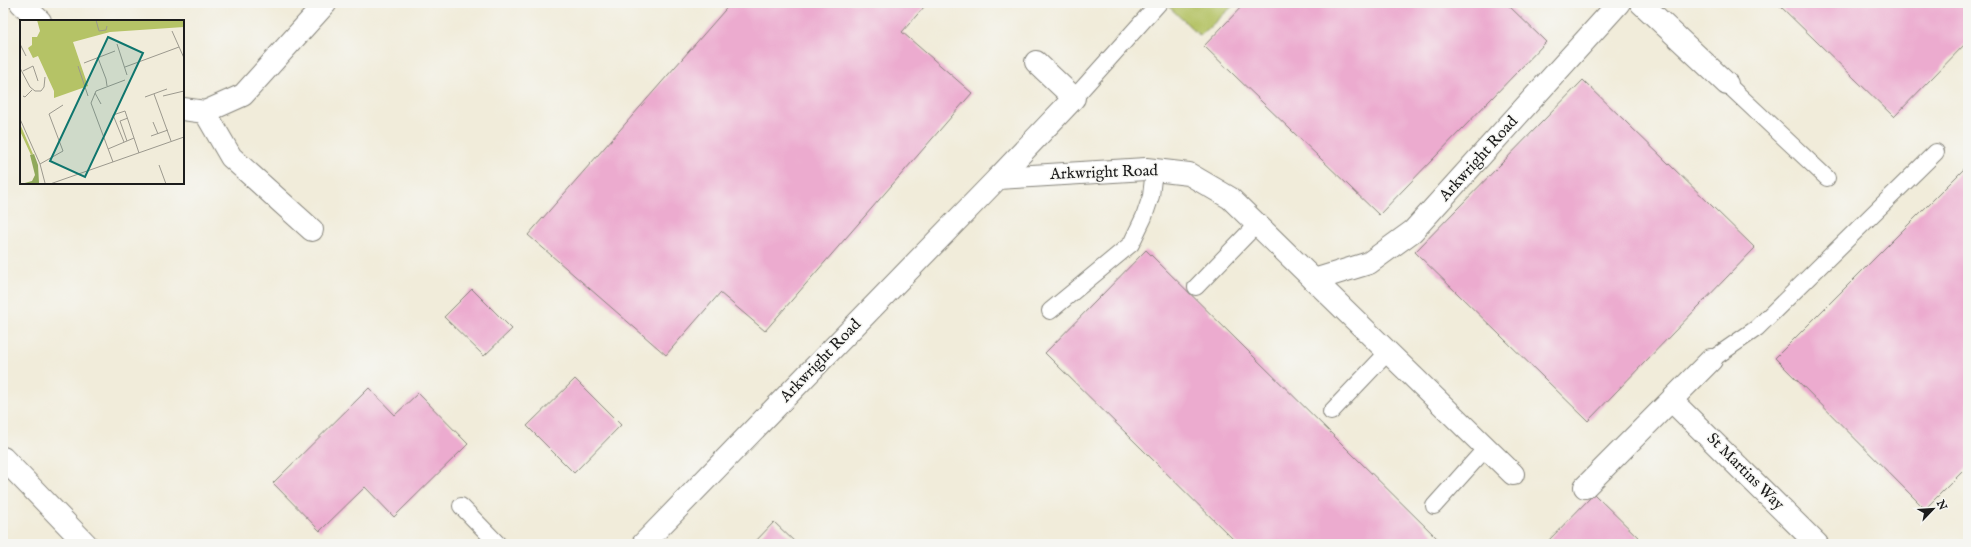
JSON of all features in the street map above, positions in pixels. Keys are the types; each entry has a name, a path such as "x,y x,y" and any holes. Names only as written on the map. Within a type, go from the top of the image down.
{"street":[{"path":"21,3 39,20"},
{"path":"184,110 205,112 244,95 326,3"},
{"name":"Arkwright Road","path":"1314,280 1369,263 1413,231 1619,3"},
{"path":"1641,3 1727,84"},
{"path":"1036,62 1074,98"},
{"name":"Arkwright Road","path":"643,544 1074,98"},
{"path":"205,112 231,157 312,230"},
{"name":"Arkwright Road","path":"998,178 1146,169 1189,174 1230,198 1513,474"},
{"path":"1585,487 1711,360"},
{"name":"St Martins Way","path":"1672,401 1817,544"},
{"path":"3,458 86,544"}],"lane":[{"path":"1074,98 1159,3"},
{"path":"1727,84 1827,178"},
{"path":"1711,360 1757,328 1936,152"},
{"path":"1050,311 1130,244 1144,217 1151,196 1154,170"},
{"path":"1196,287 1256,225"},
{"path":"1331,412 1388,352"},
{"path":"1434,506 1486,448"},
{"path":"461,506 498,544"}],"green space":[{"path":"1165,3 1236,3 1200,36"}],"building":[{"path":"731,3 920,3 924,7 902,32 972,93 765,331 720,293 666,355 528,235"},
{"path":"1245,3 1506,3 1546,42 1379,215 1204,46"},
{"path":"1777,3 1968,3 1968,41 1894,117"},
{"path":"1583,80 1755,248 1588,421 1415,252"},
{"path":"1968,165 1968,466 1925,509 1775,358"},
{"path":"1146,250 1443,544 1238,544 1045,353"},
{"path":"472,289 512,329 484,356 444,317"},
{"path":"575,379 621,425 574,473 527,426"},
{"path":"369,388 395,415 418,393 468,444 394,517 365,487 320,531 273,483"},
{"path":"1594,494 1645,544 1545,544"},
{"path":"774,522 797,544 753,544"}]}
